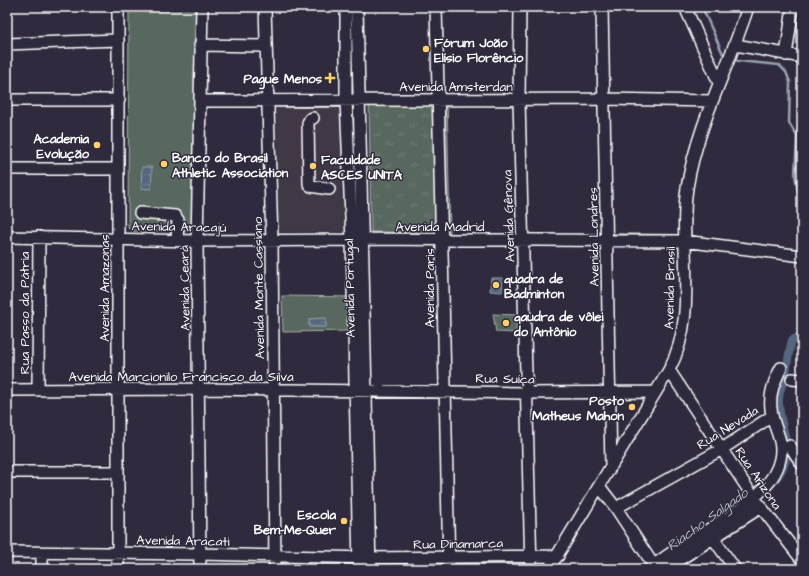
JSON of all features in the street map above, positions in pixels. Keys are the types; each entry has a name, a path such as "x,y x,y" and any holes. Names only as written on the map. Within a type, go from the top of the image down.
{"street":[{"name":"Avenida Amazonas","path":"118,7 118,569"},
{"name":"Avenida Ceará","path":"200,569 197,241 200,44 202,7"},
{"name":"Avenida Monte Cassiano","path":"265,7 272,241 275,569"},
{"name":"Avenida Portugal","path":"346,7 346,99 357,240"},
{"name":"Avenida Portugal","path":"357,7 360,100 357,240 360,390 358,569"},
{"name":"Avenida Paris","path":"436,7 443,240 444,391 449,563"},
{"name":"Avenida Gênova","path":"520,7 519,100 531,569"},
{"name":"Avenida Londres","path":"602,7 611,467"},
{"path":"685,7 719,83"},
{"name":"Avenida Brasil","path":"549,569 669,370 678,351 686,306 684,241 687,188 705,120 736,45 748,7"},
{"path":"786,55 793,7"},
{"path":"7,44 118,40"},
{"path":"200,44 265,46"},
{"path":"736,45 802,58"},
{"name":"Avenida Amsterdan","path":"200,101 346,99 605,99 712,101"},
{"path":"7,100 119,100"},
{"path":"313,118 310,118 308,123 309,184 311,186 330,189"},
{"path":"7,169 118,169"},
{"path":"140,213 175,216 178,223 177,241"},
{"name":"Avenida Aracajú","path":"7,237 177,241 357,240"},
{"name":"Rua Passo da Pátria","path":"38,390 39,237"},
{"name":"Avenida Madrid","path":"357,240 523,239 684,241 802,256"},
{"path":"772,416 770,402 772,386 781,368"},
{"name":"Rua Arizona","path":"669,370 757,503 802,560"},
{"name":"Avenida Marcionilo Francisco da Silva","path":"7,390 360,390"},
{"name":"Avenida Portugal","path":"360,390 370,564"},
{"name":"Rua Suíça","path":"360,390 526,393 610,391 655,392"},
{"name":"Rua Nevada","path":"616,508 722,449 772,416 780,438 780,460 757,503"},
{"path":"802,446 789,446 802,464"},
{"path":"7,472 117,472"},
{"path":"599,486 616,508 653,568 688,542 730,516 757,503"},
{"path":"666,569 713,538 757,503"},
{"path":"713,538 734,569"},
{"name":"Avenida Aracati","path":"7,552 200,554 358,558"},
{"path":"42,553 42,569"},
{"name":"Rua Dinamarca","path":"358,558 370,564 449,563 531,555 558,556"}],"shaded area":[{"name":"Faculdade ASCES UNITA","path":"348,99 349,232 278,232 276,101"}],"green space":[{"name":"Banco do Brasil Athletic Association","path":"129,7 200,7 197,231 132,231 128,228"},
{"path":"369,98 447,98 450,233 371,232"},
{"path":"282,296 353,297 353,331 283,332"},
{"name":"qaudra de vôlei do Antônio","path":"493,314 517,315 516,333 496,332"}],"water":[{"path":"142,167 152,167 151,189 141,188"},
{"name":"quadra de Badminton","path":"491,278 503,278 502,292 490,291"},
{"path":"326,318 326,327 309,327 309,319"}],"waterway":[{"path":"702,7 723,54 727,56"},
{"path":"733,58 738,61 779,65 786,72 790,82 789,123 797,136 795,175 798,193 802,204"},
{"path":"797,136 802,128"},
{"name":"Riacho Salgado","path":"773,483 781,472 787,453 780,416 779,394 785,375 792,340 802,335"}],"place":[{"name":"Fórum João Elísio Florêncio","path":"426,49"},
{"name":"Pague Menos","path":"330,78"},
{"name":"Academia Evolução","path":"97,145"},
{"name":"Banco do Brasil Athletic Association","path":"164,164"},
{"name":"Faculdade ASCES UNITA","path":"313,166"},
{"name":"quadra de Badminton","path":"496,285"},
{"name":"qaudra de vôlei do Antônio","path":"506,323"},
{"name":"Posto Matheus Mahon","path":"632,407"},
{"name":"Escola Bem-Me-Quer","path":"344,521"}]}
